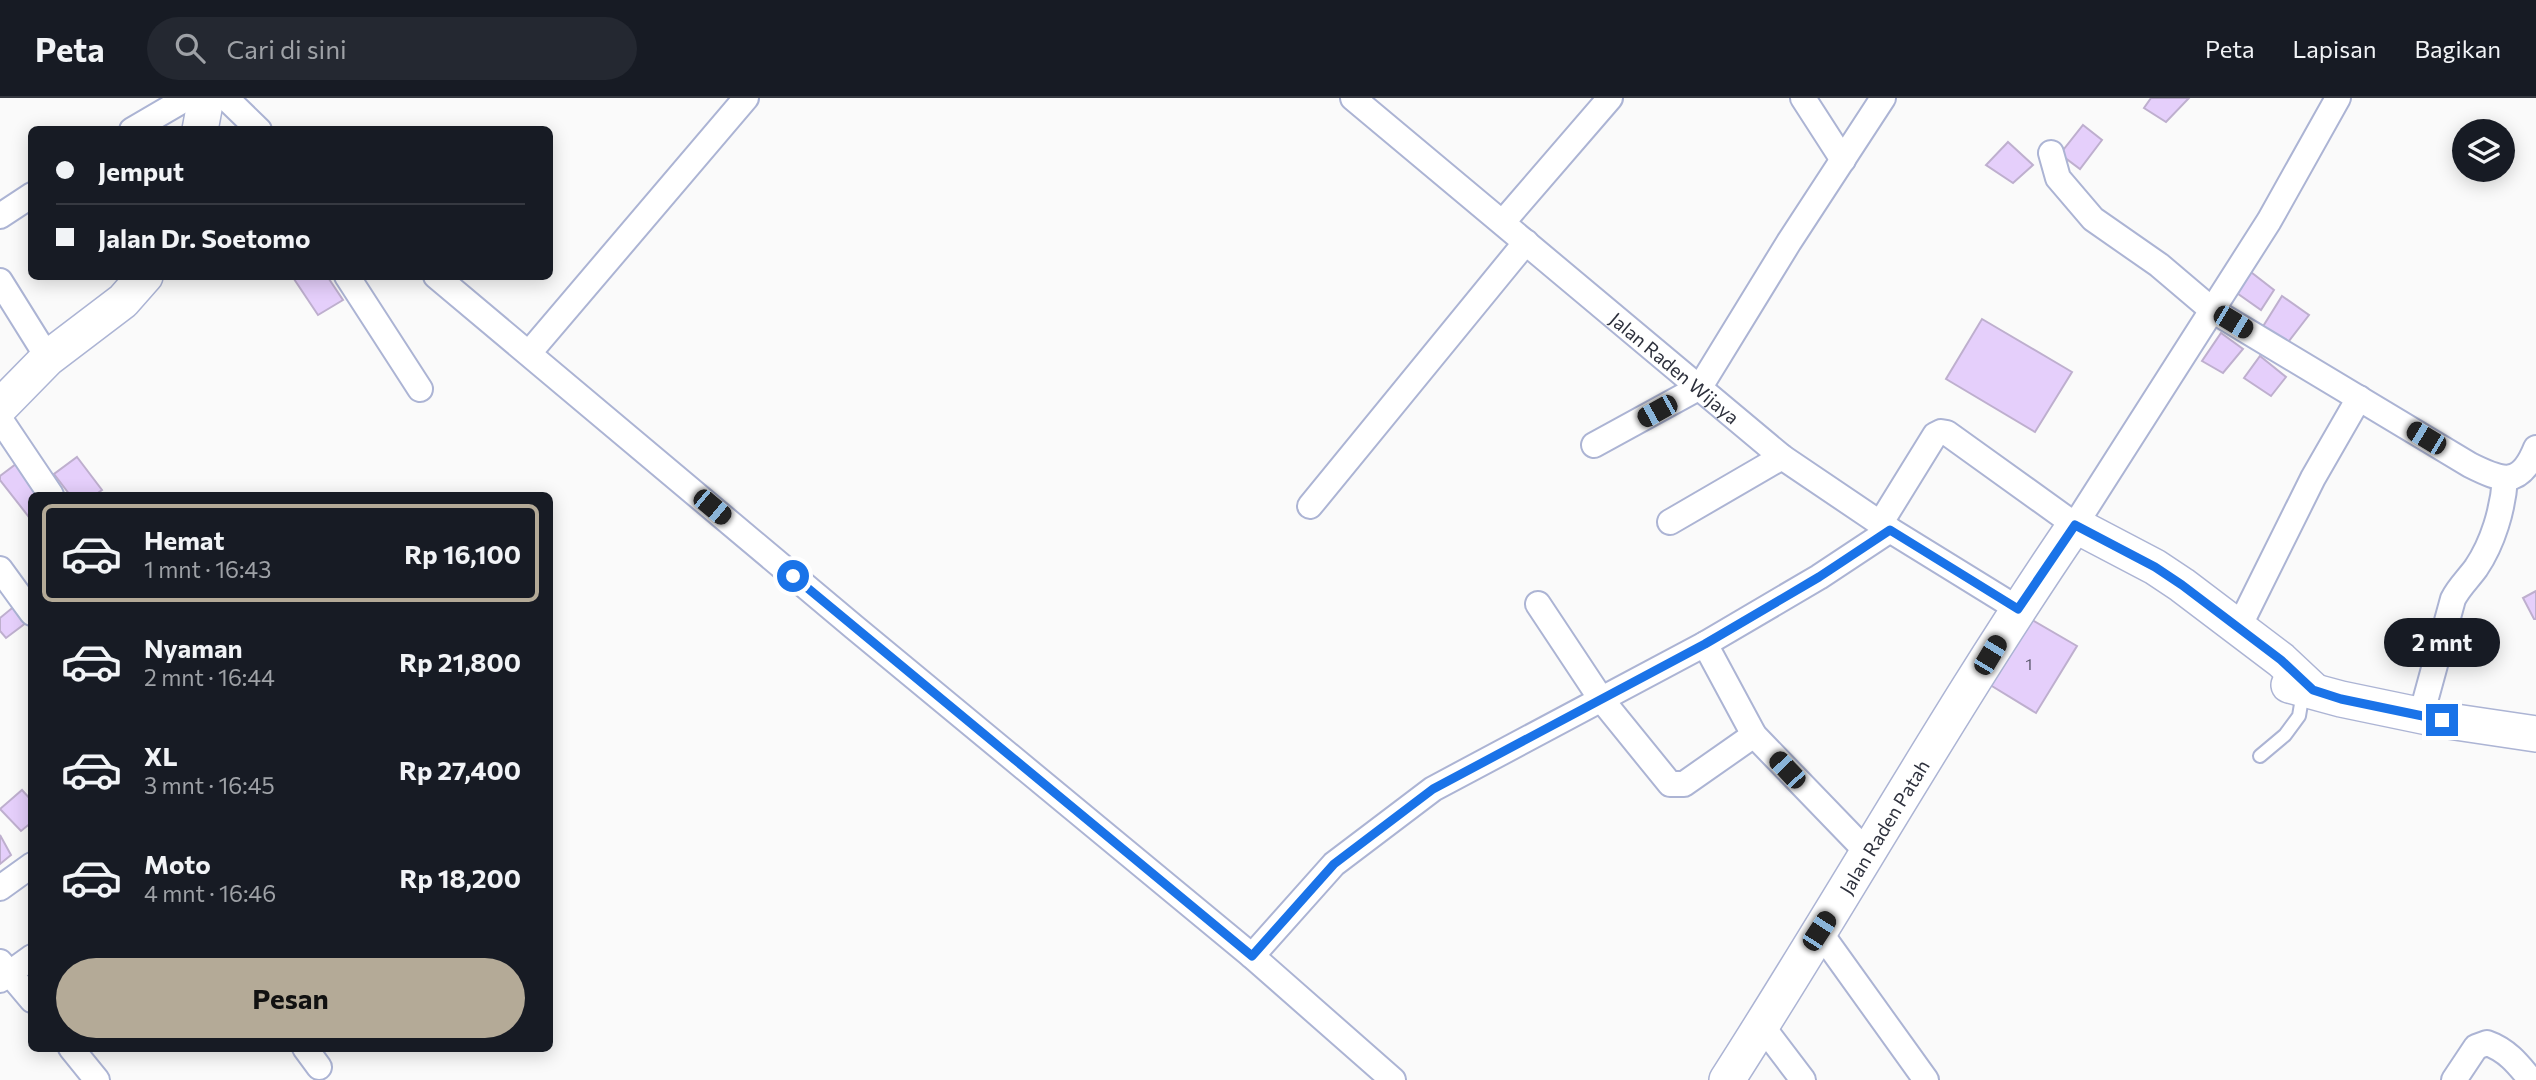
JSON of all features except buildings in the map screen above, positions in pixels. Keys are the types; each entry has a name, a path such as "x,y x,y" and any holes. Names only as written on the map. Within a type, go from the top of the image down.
{"street":[{"path":"139,126 187,98"},
{"path":"201,126 206,98"},
{"path":"226,98 253,126"},
{"path":"529,354 746,98"},
{"name":"Jalan Raden Wijaya","path":"1353,98 1783,457 1885,527 2018,609"},
{"path":"1503,222 1610,98"},
{"path":"1803,98 1843,160"},
{"path":"1594,445 1700,387 1789,242 1883,98"},
{"path":"2075,525 2269,221 2338,98"},
{"path":"2051,153 2058,178 2093,219 2159,265 2211,310 2470,465 2495,477 2505,479 2521,471 2530,462 2536,448"},
{"path":"0,216 28,198"},
{"path":"1310,506 1526,242"},
{"path":"0,407 48,358 123,301 141,280"},
{"path":"350,280 421,389"},
{"path":"441,280 1252,956 1393,1080"},
{"path":"0,281 48,358"},
{"path":"2234,624 2359,398"},
{"path":"0,419 49,492"},
{"path":"1252,956 1334,864 1433,789 1705,644 1819,577 1885,527 1935,435 1941,432 1947,433 2075,525 2155,567 2182,585 2291,668 2308,689 2421,716 2536,734"},
{"path":"1670,522 1783,457"},
{"path":"2421,716 2453,599 2477,566 2492,533 2501,508 2505,479"},
{"name":"Jalan Raden Patah","path":"1727,1080 2018,609 2075,525"},
{"path":"0,569 28,608"},
{"path":"1538,604 1601,699 1670,784 1684,784 1754,735"},
{"path":"1705,644 1754,735 1869,854"},
{"path":"0,888 28,868"},
{"path":"1819,931 1926,1080"},
{"path":"28,959 3,971 28,996"},
{"path":"1762,1026 1803,1080"},
{"path":"2454,1080 2476,1047 2487,1043 2498,1047 2516,1060 2531,1080"},
{"path":"74,1052 97,1080"}],"lane":[{"path":"2260,756 2285,735 2299,716 2308,689"}],"route":[{"path":"793,576 1252,956 1334,864 1433,789 1705,644 1819,577 1890,530 2018,609 2075,525 2155,567 2182,585 2281,660 2313,690 2341,699 2442,720"}]}
